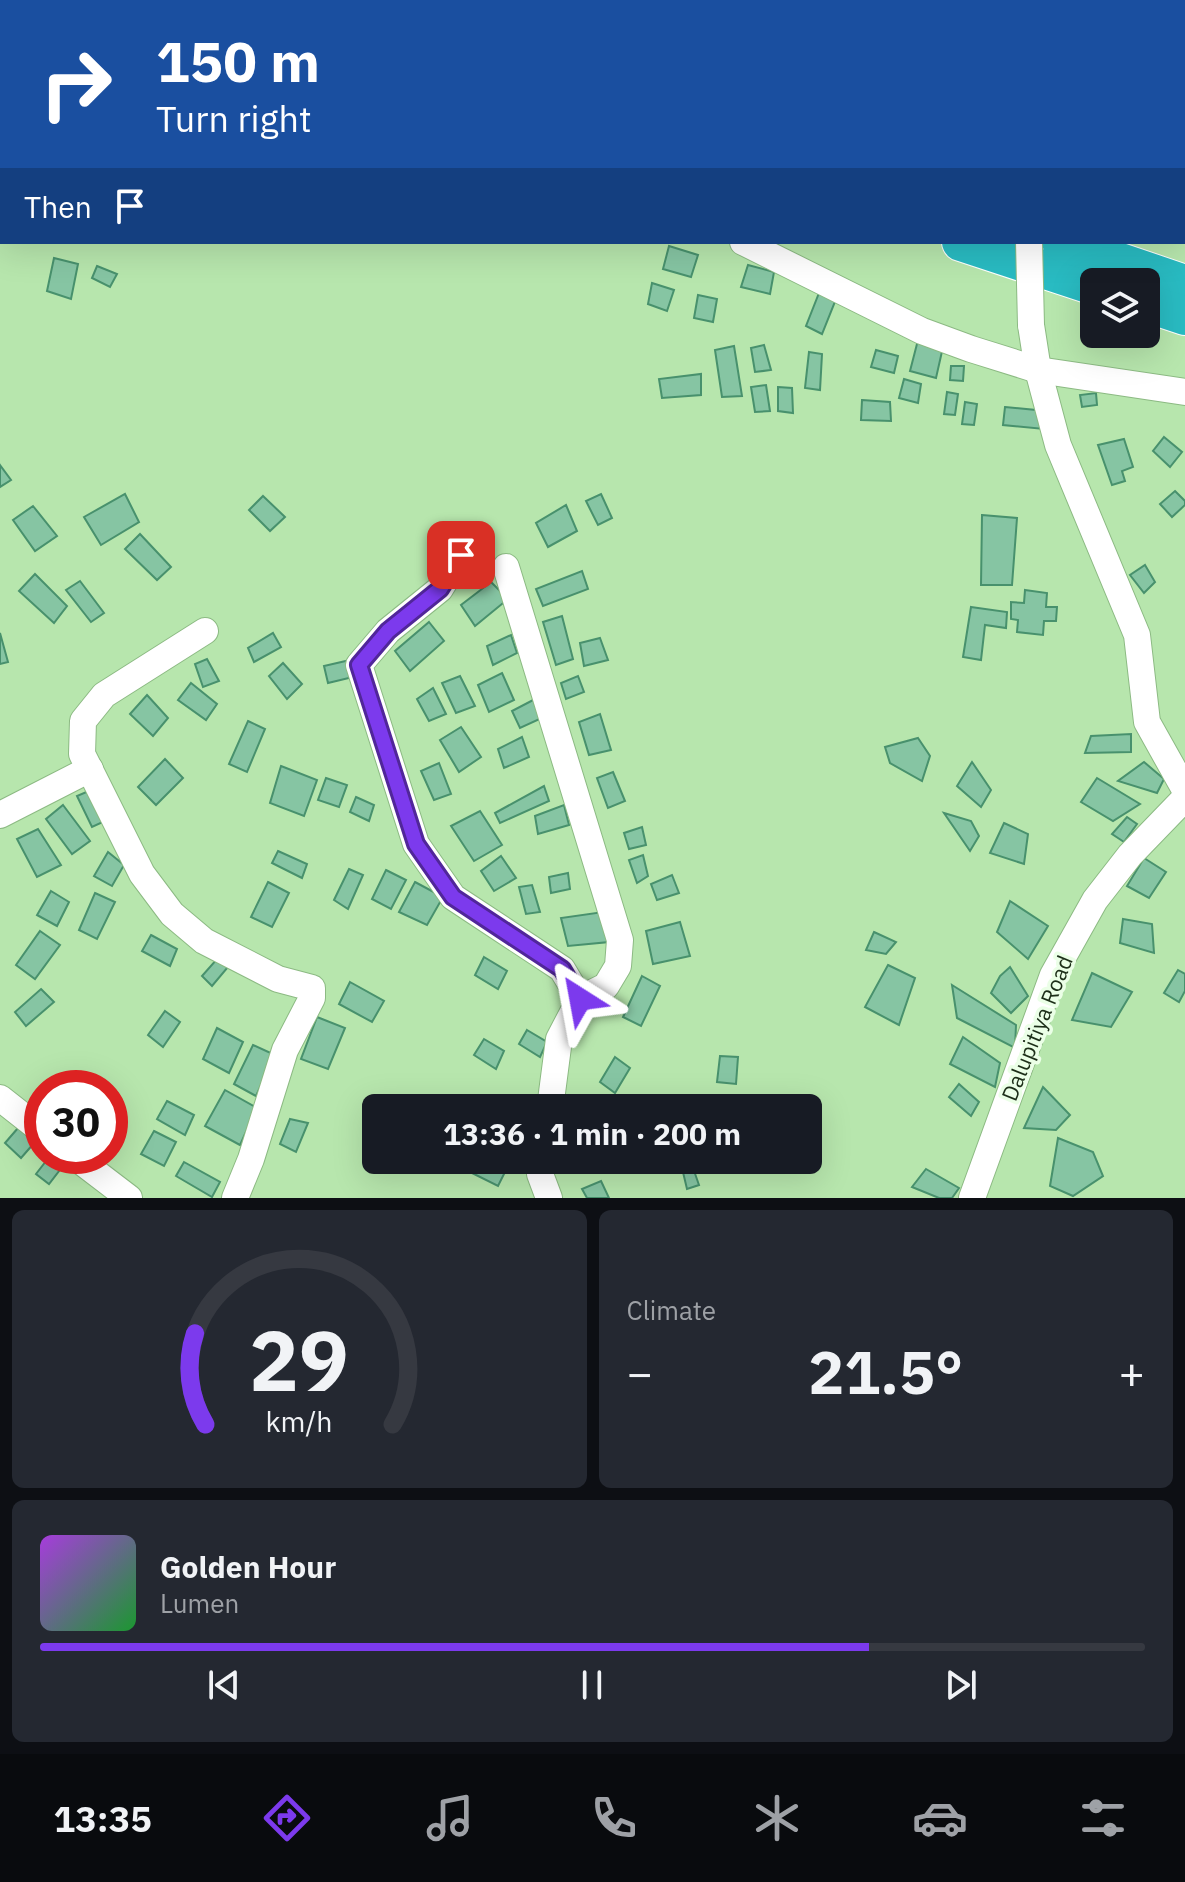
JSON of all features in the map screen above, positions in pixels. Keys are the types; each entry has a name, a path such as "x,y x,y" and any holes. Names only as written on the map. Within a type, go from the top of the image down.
{"highway":[{"path":"967,244 1080,281"},
{"path":"1067,244 1185,284"},
{"path":"1160,308 1185,316"}],"street":[{"path":"747,244 922,331 971,349 1038,370 1185,392"},
{"path":"1029,244 1031,325 1038,370 1058,445 1137,635 1147,722 1185,790"},
{"path":"461,555 440,589 388,631 359,665 416,844 453,897 562,969 580,999"},
{"path":"506,567 620,940 618,966 606,986 580,999 559,1039 552,1094"},
{"path":"205,631 104,695 83,721 82,754 142,874 172,914 204,941 278,979 312,988 312,998 285,1050 251,1159 235,1198"},
{"path":"0,815 90,769"},
{"name":"Dalupitiya Road","path":"972,1198 1053,975 1095,900 1130,855 1185,798"},
{"path":"0,1098 24,1117"},
{"path":"98,1174 129,1198"},
{"path":"540,1174 549,1198"}],"building":[{"path":"669,246 698,255 691,277 663,269"},
{"path":"54,258 78,264 71,299 47,291"},
{"path":"748,265 774,272 770,294 741,287"},
{"path":"97,266 117,274 110,287 92,278"},
{"path":"652,283 674,290 667,311 648,304"},
{"path":"819,293 836,299 822,334 806,326"},
{"path":"698,295 717,299 713,322 694,318"},
{"path":"918,340 943,347 936,378 910,371"},
{"path":"764,345 771,370 755,372 751,348"},
{"path":"734,346 742,396 722,397 715,350"},
{"path":"876,350 898,356 894,373 871,367"},
{"path":"809,352 822,354 820,390 805,388"},
{"path":"951,366 964,366 963,381 950,380"},
{"path":"701,374 701,395 662,398 659,379"},
{"path":"904,379 921,384 918,403 899,398"},
{"path":"766,385 770,411 755,412 751,387"},
{"path":"778,387 792,388 793,413 778,411"},
{"path":"947,392 958,394 955,415 944,414"},
{"path":"1096,393 1097,405 1082,407 1080,395"},
{"path":"862,400 890,402 891,421 861,420"},
{"path":"965,402 977,404 974,425 962,424"},
{"path":"1005,407 1046,411 1044,429 1003,425"},
{"path":"1164,437 1182,452 1170,467 1153,451"},
{"path":"1124,439 1133,467 1122,471 1125,481 1112,485 1098,445"},
{"path":"0,465 11,480 0,487"},
{"path":"1175,491 1185,505 1172,517 1160,504"},
{"path":"125,494 139,522 101,545 84,517"},
{"path":"601,494 612,518 598,525 586,501"},
{"path":"263,496 285,517 270,531 249,510"},
{"path":"566,505 577,531 548,547 536,523"},
{"path":"33,506 57,536 35,551 13,520"},
{"path":"982,515 1017,518 1012,585 981,585"},
{"path":"140,534 171,567 157,580 125,549"},
{"path":"1145,565 1155,582 1144,593 1130,575"},
{"path":"582,571 588,589 543,606 536,589"},
{"path":"35,574 67,606 54,623 19,591"},
{"path":"80,581 104,613 91,622 66,590"},
{"path":"491,582 508,599 475,626 461,605"},
{"path":"1025,590 1047,593 1046,607 1057,607 1056,621 1044,621 1043,635 1017,632 1018,620 1011,619 1011,602 1024,603"},
{"path":"971,607 1007,612 1006,628 985,625 981,660 963,657"},
{"path":"562,616 573,659 556,665 543,622"},
{"path":"429,622 444,641 410,671 395,651"},
{"path":"0,633 8,662 0,664"},
{"path":"273,633 281,647 254,662 248,648"},
{"path":"511,635 517,653 493,665 487,646"},
{"path":"600,638 608,660 584,666 580,643"},
{"path":"207,659 219,681 203,687 195,664"},
{"path":"350,660 353,677 328,683 324,666"},
{"path":"283,663 302,684 287,699 269,676"},
{"path":"502,673 514,700 489,712 478,685"},
{"path":"460,676 475,706 456,713 442,683"},
{"path":"578,676 584,692 566,699 561,683"},
{"path":"191,683 217,704 206,720 178,700"},
{"path":"433,688 446,714 429,721 417,699"},
{"path":"147,695 168,718 153,736 130,714"},
{"path":"537,698 544,717 520,728 512,711"},
{"path":"600,714 611,750 589,755 579,722"},
{"path":"248,721 265,729 247,772 229,764"},
{"path":"461,727 481,757 459,772 440,740"},
{"path":"1131,734 1131,752 1085,753 1091,736"},
{"path":"522,737 529,757 504,768 498,749"},
{"path":"918,738 930,756 922,781 890,763 885,747"},
{"path":"165,759 183,778 156,805 138,787"},
{"path":"972,762 991,790 981,807 957,786"},
{"path":"1144,762 1164,779 1157,793 1118,781"},
{"path":"439,763 451,794 434,800 421,771"},
{"path":"281,766 317,780 304,816 270,803"},
{"path":"613,772 625,801 608,808 597,778"},
{"path":"326,778 347,785 339,807 318,800"},
{"path":"1097,778 1140,804 1113,821 1081,802"},
{"path":"544,786 549,801 500,823 495,813"},
{"path":"91,790 105,821 92,827 77,796"},
{"path":"356,797 374,805 369,821 350,812"},
{"path":"63,805 90,841 72,854 46,819"},
{"path":"564,805 569,825 538,834 535,816"},
{"path":"480,811 502,845 474,861 451,826"},
{"path":"944,813 971,821 979,836 970,851"},
{"path":"1127,817 1137,824 1124,842 1112,834"},
{"path":"1004,823 1028,834 1024,864 990,853"},
{"path":"642,827 646,845 629,849 624,833"},
{"path":"38,829 61,865 37,877 17,839"},
{"path":"278,851 307,864 302,878 272,863"},
{"path":"108,852 124,865 112,886 94,876"},
{"path":"643,855 648,876 637,883 629,860"},
{"path":"501,856 516,878 494,891 481,871"},
{"path":"1144,858 1166,872 1149,898 1127,886"},
{"path":"349,869 363,875 348,909 334,900"},
{"path":"386,870 406,880 391,909 372,899"},
{"path":"568,873 570,889 551,893 549,877"},
{"path":"672,875 679,893 657,900 651,884"},
{"path":"268,882 289,893 272,927 251,917"},
{"path":"415,882 443,897 427,925 399,912"},
{"path":"532,885 540,912 526,914 519,887"},
{"path":"51,891 69,902 57,926 37,915"},
{"path":"95,893 115,902 97,939 79,930"},
{"path":"1010,901 1048,926 1028,959 997,932"},
{"path":"603,912 609,942 568,946 561,918"},
{"path":"1123,919 1152,924 1154,953 1120,943"},
{"path":"680,922 690,956 653,964 646,931"},
{"path":"40,931 60,945 35,979 16,965"},
{"path":"874,932 896,942 886,954 866,950"},
{"path":"151,935 177,949 170,966 142,951"},
{"path":"484,957 507,971 498,989 475,975"},
{"path":"217,959 228,967 212,986 202,976"},
{"path":"888,965 915,978 899,1025 865,1007"},
{"path":"1010,967 1028,996 1011,1013 991,993 1000,976"},
{"path":"1178,970 1185,974 1185,991 1179,1002 1164,993"},
{"path":"1092,973 1132,992 1111,1027 1072,1020"},
{"path":"642,976 660,986 641,1026 623,1017"},
{"path":"350,982 384,1001 372,1022 339,1004"},
{"path":"952,985 1016,1025 1015,1048 957,1018"},
{"path":"41,989 54,1002 26,1026 15,1012"},
{"path":"165,1011 180,1022 163,1047 148,1035"},
{"path":"317,1017 345,1028 328,1069 301,1059"},
{"path":"217,1028 243,1042 229,1073 203,1059"},
{"path":"527,1030 547,1042 540,1057 519,1044"},
{"path":"963,1037 1000,1063 995,1087 950,1064"},
{"path":"484,1039 504,1051 496,1069 474,1055"},
{"path":"253,1045 275,1055 256,1096 234,1084"},
{"path":"720,1056 738,1057 736,1084 717,1082"},
{"path":"615,1057 630,1068 615,1093 600,1082"},
{"path":"959,1084 979,1102 971,1116 949,1097"},
{"path":"1043,1087 1070,1115 1056,1130 1024,1128"},
{"path":"225,1090 257,1108 240,1145 205,1126"},
{"path":"167,1101 194,1115 185,1135 157,1119"},
{"path":"290,1119 308,1123 296,1152 280,1144"},
{"path":"18,1128 24,1133 24,1155 21,1158 5,1143"},
{"path":"154,1131 176,1142 164,1166 141,1154"},
{"path":"1058,1138 1093,1152 1103,1176 1073,1196 1050,1186"},
{"path":"184,1162 220,1182 212,1197 176,1176"},
{"path":"926,1169 959,1188 952,1198 939,1198 912,1187"},
{"path":"36,1174 57,1174 49,1184"},
{"path":"474,1174 504,1174 498,1186"},
{"path":"683,1174 695,1174 699,1185 687,1189"},
{"path":"601,1181 609,1198 587,1198 582,1189"}],"route":[{"path":"461,555 440,589 388,631 359,665 416,844 453,897 562,969 580,999"}]}
